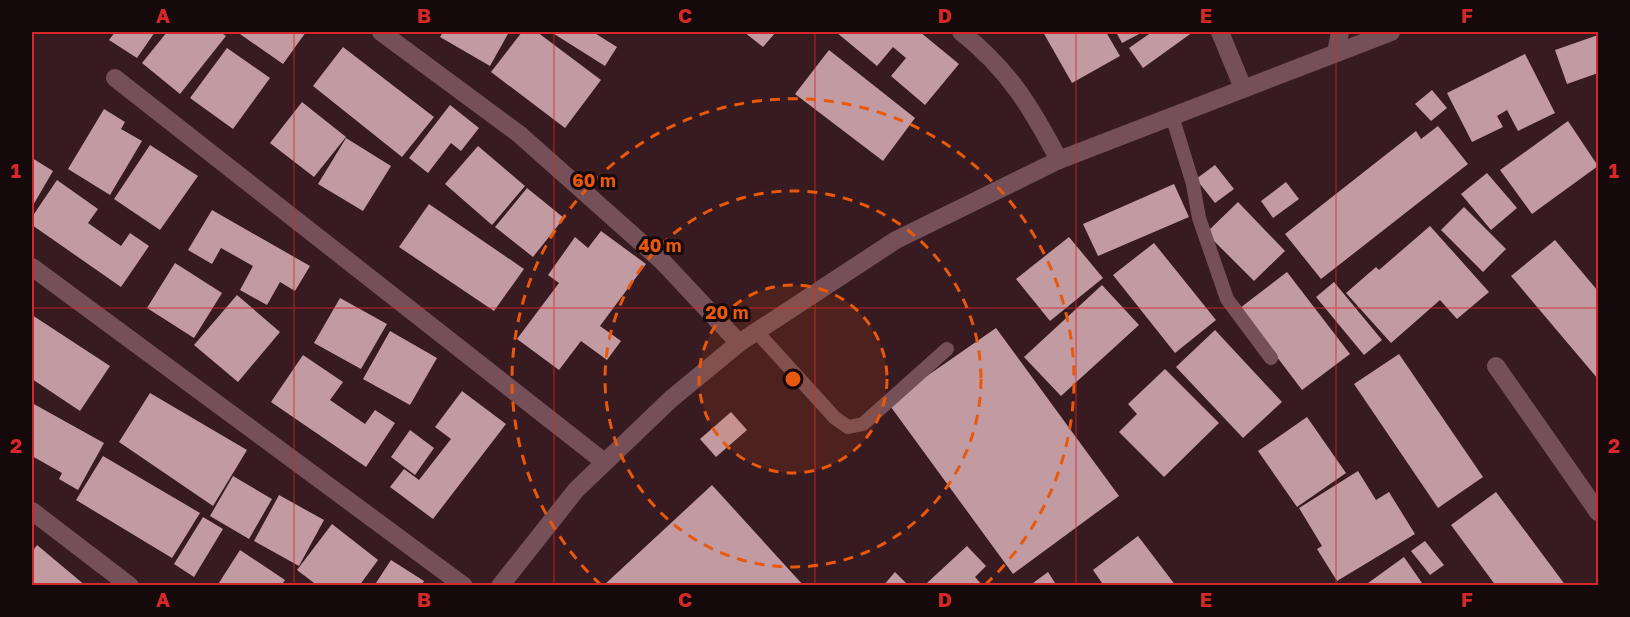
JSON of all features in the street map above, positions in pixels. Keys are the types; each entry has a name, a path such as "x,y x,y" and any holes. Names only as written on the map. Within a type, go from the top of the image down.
{"street":[{"path":"381,32 519,134 663,262 739,342"},
{"path":"962,32 985,51 1028,102 1059,160"},
{"path":"1220,32 1243,88"},
{"path":"1336,52 1340,32"},
{"path":"500,585 547,523 603,461 671,399 739,342 896,240 1059,160 1391,32"},
{"path":"115,78 603,461"},
{"path":"32,267 464,585"},
{"path":"1496,366 1599,512"},
{"path":"32,511 130,585"}],"lane":[{"path":"1172,116 1193,184 1199,218 1227,299 1271,358"},
{"path":"756,331 835,418 848,427 863,424 947,349"}],"building":[{"path":"115,32 155,32 137,58 109,40"},
{"path":"167,32 220,32 226,36 180,94 142,63"},
{"path":"237,32 306,32 283,64"},
{"path":"443,32 509,32 490,66 440,37"},
{"path":"522,32 537,32 601,80 565,128 491,72"},
{"path":"551,32 593,32 617,47 605,66"},
{"path":"744,32 776,32 763,47"},
{"path":"836,32 920,32 959,64 925,105 891,76 906,58 893,47 877,66"},
{"path":"1043,32 1106,32 1120,56 1072,83"},
{"path":"1116,32 1143,32 1122,43"},
{"path":"1152,32 1193,32 1143,68 1129,48"},
{"path":"1598,35 1598,73 1567,84 1555,50"},
{"path":"343,47 434,117 402,157 313,86"},
{"path":"227,48 270,78 233,129 190,98"},
{"path":"829,50 915,118 883,161 795,94"},
{"path":"1525,54 1555,113 1518,131 1507,110 1497,116 1503,127 1472,142 1447,93"},
{"path":"1432,90 1447,108 1431,121 1415,104"},
{"path":"302,102 346,137 314,177 270,143"},
{"path":"450,105 479,128 461,151 451,143 428,173 409,158"},
{"path":"104,109 125,122 121,129 142,141 110,195 68,169"},
{"path":"1568,121 1598,166 1532,214 1500,170"},
{"path":"1438,126 1468,164 1321,279 1285,234 1416,131 1421,139"},
{"path":"346,138 391,166 363,211 318,184"},
{"path":"150,145 198,176 160,230 114,199"},
{"path":"478,146 525,186 492,225 445,184"},
{"path":"32,158 53,171 32,207"},
{"path":"1215,165 1234,189 1215,203 1196,179"},
{"path":"1487,173 1517,208 1491,230 1461,194"},
{"path":"57,180 98,209 88,223 121,246 130,233 149,246 121,287 32,225 32,217"},
{"path":"1286,182 1299,199 1273,218 1261,201"},
{"path":"1174,184 1189,217 1098,256 1083,224"},
{"path":"527,188 564,218 533,257 495,227"},
{"path":"1238,202 1285,251 1254,281 1206,233"},
{"path":"429,204 524,269 494,311 399,247"},
{"path":"1464,207 1506,249 1483,272 1441,230"},
{"path":"212,210 310,266 295,291 280,282 267,305 240,290 253,266 221,248 212,264 188,250"},
{"path":"1430,226 1489,292 1457,319 1440,300 1391,343 1346,293 1376,267 1379,270"},
{"path":"601,231 646,264 600,326 621,341 607,360 581,341 559,370 517,339 559,283 548,275 575,237 588,248"},
{"path":"1069,237 1103,278 1050,321 1016,279"},
{"path":"1555,240 1598,291 1598,379 1511,276"},
{"path":"1154,243 1216,320 1175,353 1113,275"},
{"path":"175,263 222,293 194,338 147,308"},
{"path":"1287,272 1350,354 1302,390 1240,308"},
{"path":"1334,282 1382,340 1364,355 1316,297"},
{"path":"1102,285 1139,325 1061,396 1024,357"},
{"path":"237,295 280,332 238,382 194,345"},
{"path":"340,298 387,324 361,369 314,343"},
{"path":"32,315 110,366 80,411 32,379 34,377 32,375"},
{"path":"996,328 1119,496 1013,574 888,403"},
{"path":"1215,330 1282,402 1243,438 1176,367"},
{"path":"390,331 437,358 410,405 363,379"},
{"path":"1399,354 1483,477 1438,508 1354,384"},
{"path":"303,355 343,382 330,400 365,424 375,410 395,423 366,467 271,402"},
{"path":"1165,369 1219,423 1164,477 1119,432 1137,414 1128,404"},
{"path":"462,391 506,424 433,519 390,487 404,469 419,480 451,439 435,427"},
{"path":"150,393 247,450 213,506 119,442"},
{"path":"32,403 104,443 78,490 59,479 62,473 32,456"},
{"path":"731,412 747,430 716,457 700,439"},
{"path":"1307,417 1346,473 1297,507 1258,451"},
{"path":"410,430 434,448 415,475 391,457"},
{"path":"103,456 200,513 172,558 76,500"},
{"path":"1358,471 1376,500 1389,492 1415,534 1337,581 1317,549 1322,546 1299,508"},
{"path":"233,476 272,499 249,539 210,516"},
{"path":"712,485 804,586 603,586"},
{"path":"1496,492 1566,586 1496,586 1451,525"},
{"path":"279,495 324,520 299,566 254,541"},
{"path":"203,517 223,529 194,577 174,564"},
{"path":"332,524 378,560 359,586 318,586 297,570"},
{"path":"1138,536 1176,586 1104,586 1093,570"},
{"path":"1425,541 1444,565 1430,575 1411,551"},
{"path":"37,545 86,586 32,586 32,552"},
{"path":"967,546 986,566 975,577 983,586 929,586 927,583"},
{"path":"240,550 285,580 281,586 217,586"},
{"path":"1404,557 1424,586 1364,586"},
{"path":"391,560 424,581 421,586 374,586"},
{"path":"895,572 909,586 883,586"},
{"path":"1048,572 1057,586 1029,586"}]}
